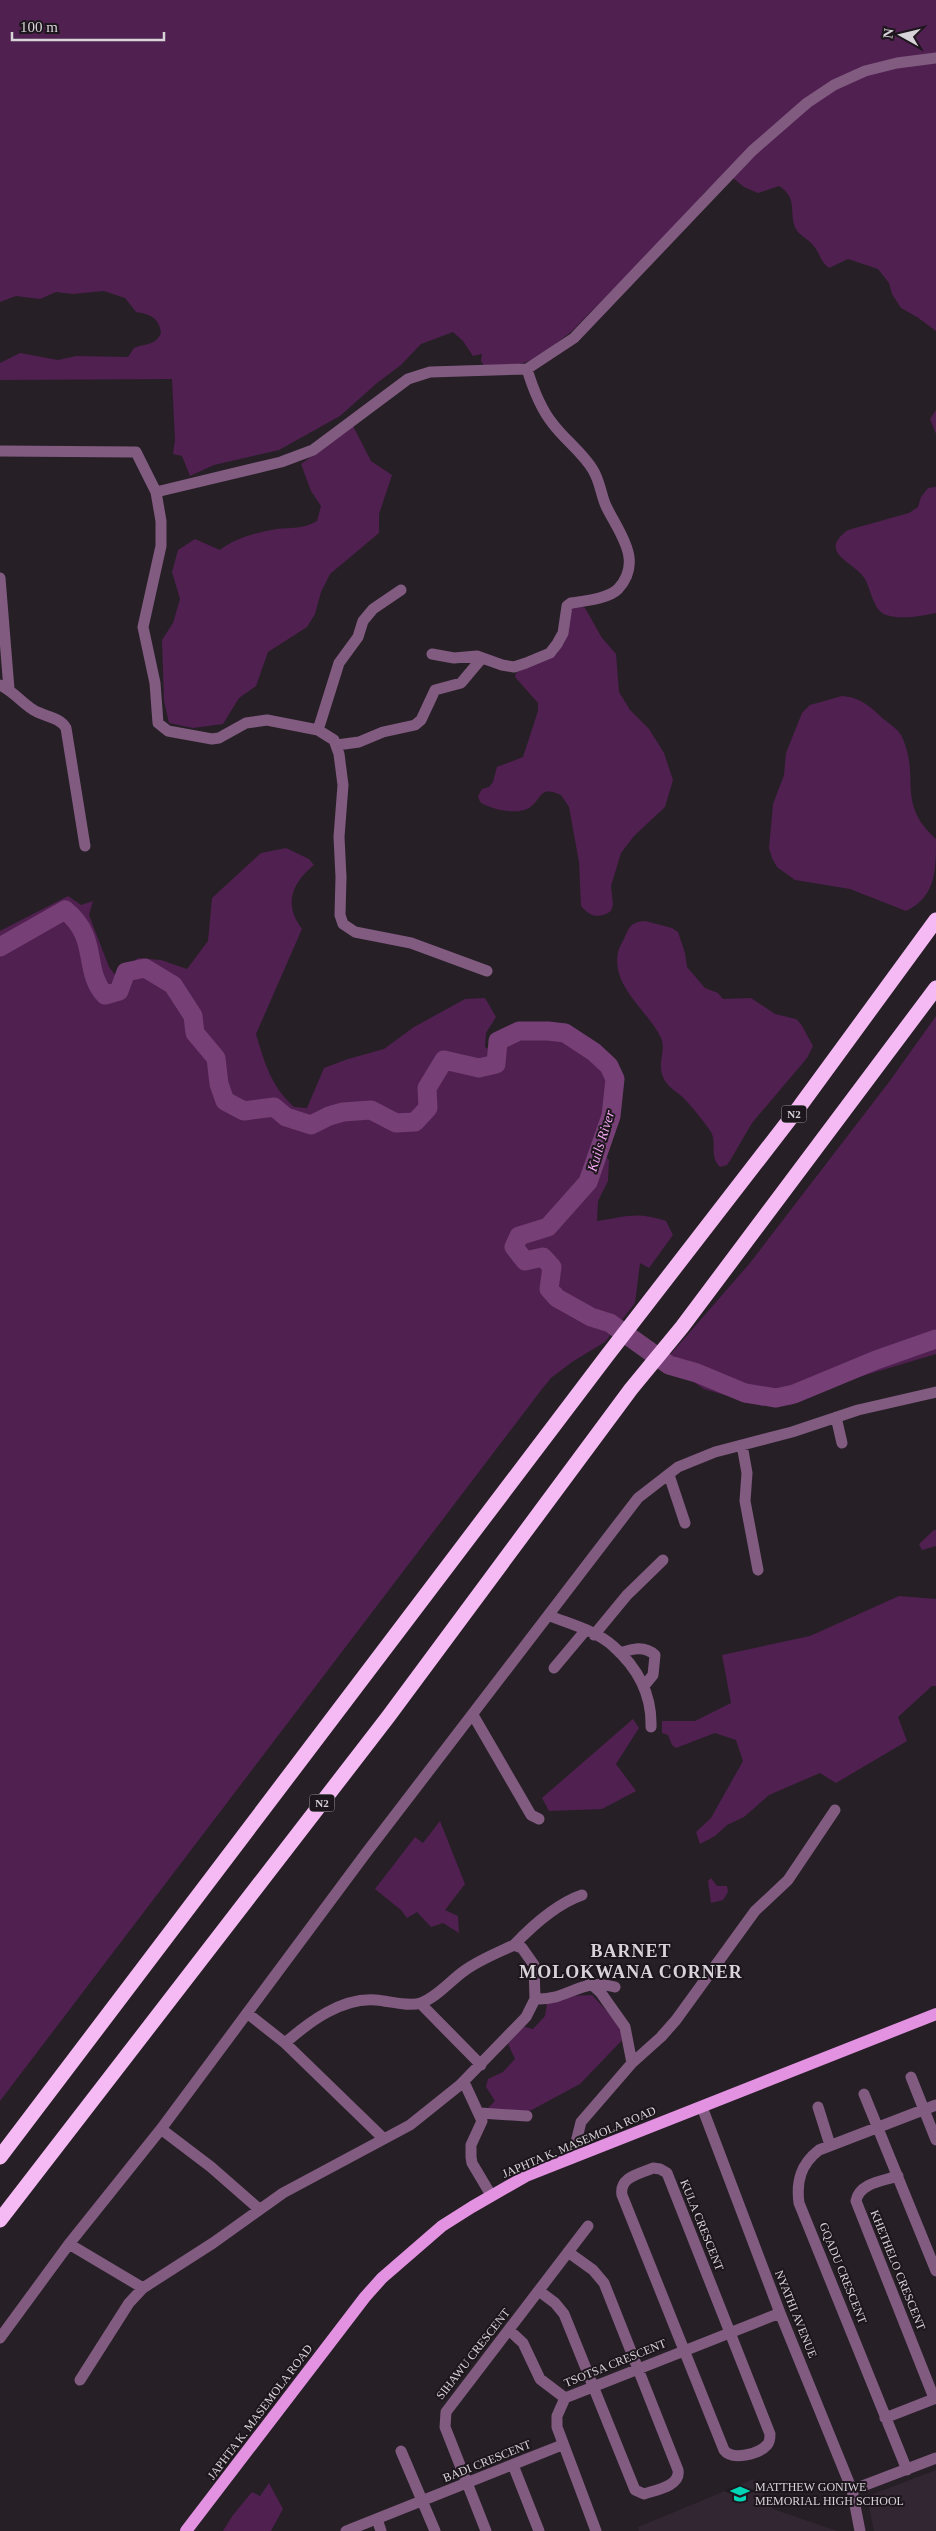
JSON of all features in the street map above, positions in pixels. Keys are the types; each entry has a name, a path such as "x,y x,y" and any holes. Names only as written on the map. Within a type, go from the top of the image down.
{"highway":[{"name":"N2","path":"0,2157 606,1357 800,1106 936,920"},
{"name":"N2","path":"0,2220 388,1717 637,1381 682,1327 936,988"}],"main road":[{"name":"JAPHTA K. MASEMOLA ROAD","path":"186,2531 365,2297 382,2278 442,2226 526,2176 936,2014"}],"street":[{"path":"156,492 281,462 313,450 408,380 430,372 527,369 574,338 752,151 808,103 834,85 865,71 896,63 936,58"},
{"path":"432,654 454,658 466,655 482,658 502,666 514,667 550,653 563,633 567,606 571,603 602,597 617,590 627,575 631,562 629,548 605,504 592,469 552,424 536,396 527,369"},
{"path":"0,451 136,452 156,492 161,522 161,546 143,627 155,683 158,723 168,731 212,739 219,738 246,723 267,720 318,730 326,734 337,745 343,785 339,837 340,915 343,924 355,932 411,943 487,971"},
{"path":"0,578 4,687 31,709 62,722 66,728 85,846"},
{"path":"318,730 339,663 358,637 363,621 373,609 402,590"},
{"path":"337,745 359,742 383,732 415,725 421,720 430,696 435,690 461,684 482,658"},
{"path":"0,2338 69,2244 160,2129 366,1853 550,1616 638,1498 678,1467 715,1452 792,1432 836,1417 936,1392"},
{"path":"836,1417 842,1443"},
{"path":"742,1444 747,1473 745,1501 758,1570"},
{"path":"669,1475 685,1523"},
{"path":"554,1668 663,1560"},
{"path":"550,1616 613,1645 644,1686 650,1698 651,1728"},
{"path":"620,1653 639,1648 650,1650 655,1655 653,1675 644,1686"},
{"path":"473,1715 532,1815 539,1819"},
{"path":"572,2158 581,2122 632,2062 662,2037 676,2020 755,1910 788,1880 835,1810"},
{"path":"285,2043 310,2022 330,2011 360,2000 420,2003 437,1994 448,1983 473,1965 514,1945 529,1930 562,1904 582,1895"},
{"path":"80,2380 129,2303 143,2288 283,2193 422,2117 464,2082 481,2065 526,2017 535,1999 534,1964 522,1948 514,1945"},
{"path":"590,1984 601,1993 626,2027 632,2062"},
{"path":"535,1999 552,1998 590,1984 615,1987"},
{"path":"420,2003 481,2065"},
{"path":"247,2013 285,2043 384,2138"},
{"path":"911,2077 936,2140"},
{"path":"464,2082 480,2112 482,2124 471,2145 472,2163 491,2196"},
{"path":"864,2094 936,2271"},
{"name":"GQADU CRESCENT","path":"907,2470 799,2203 798,2180 809,2158 819,2150 936,2105"},
{"name":"NYATHI AVENUE","path":"702,2107 780,2312 852,2490 860,2531"},
{"path":"818,2108 830,2145"},
{"path":"480,2112 527,2116"},
{"path":"160,2129 211,2167 260,2209"},
{"name":"KULA CRESCENT","path":"652,2168 660,2168 667,2173 770,2434 769,2442 765,2447 739,2457 727,2453 685,2350 621,2190 625,2180 652,2168"},
{"name":"KHETHELO CRESCENT","path":"898,2176 864,2188 859,2191 856,2201 935,2398"},
{"name":"SIHAWU CRESCENT","path":"468,2483 445,2427 444,2417 446,2412 588,2226"},
{"path":"69,2244 143,2288"},
{"path":"539,2292 555,2303 564,2314 592,2387 637,2493 644,2494 674,2483 678,2478 678,2470 604,2283 593,2270 568,2252"},
{"name":"TSOTSA CRESCENT","path":"596,2531 562,2445 557,2427 557,2416 565,2398 780,2312"},
{"path":"509,2330 523,2343 540,2379 565,2398"},
{"path":"886,2418 935,2398"},
{"name":"BADI CRESCENT","path":"346,2531 423,2502 562,2445"},
{"path":"401,2451 435,2531"},
{"path":"852,2490 936,2458"},
{"path":"513,2465 539,2531"},
{"path":"468,2483 486,2531"},
{"path":"377,2519 381,2531"}],"shaded area":[{"path":"0,0 936,0 936,331 901,308 892,294 889,283 878,269 848,259 829,268 813,245 796,229 791,201 785,191 779,186 758,193 744,187 728,174 705,192 683,218 572,331 538,358 520,364 485,367 481,361 482,354 473,356 463,341 453,332 421,344 401,365 377,383 340,416 279,450 214,465 190,476 182,456 173,454 175,440 172,379 0,380 0,363 20,353 58,360 76,356 128,357 134,348 153,342 161,333 158,323 153,317 136,312 125,298 104,291 73,294 56,292 40,299 16,296 0,302"},
{"path":"936,410 936,434 930,419"},
{"path":"353,426 371,461 392,475 379,514 379,533 330,574 321,592 315,614 307,627 268,652 256,686 239,698 223,724 193,728 169,723 164,701 162,640 173,623 180,599 172,572 178,550 195,539 220,550 231,543 251,535 271,530 300,527 317,521 321,506 311,491 301,464"},
{"path":"936,487 936,613 904,617 886,615 875,604 865,579 841,557 836,545 839,538 848,530 909,513 918,507 921,497 928,488"},
{"path":"579,605 585,608 602,638 616,654 619,692 630,710 649,729 664,753 673,780 665,807 634,836 621,853 611,886 613,905 611,911 599,916 591,915 581,906 579,862 569,807 561,795 549,791 545,792 529,808 518,811 497,809 485,805 480,802 478,796 482,789 489,787 493,782 497,767 523,757 538,711 538,703 515,677 517,670 557,654 563,641 572,606"},
{"path":"842,696 853,698 866,704 901,735 908,753 912,802 916,814 936,839 936,861 929,890 916,905 906,911 850,889 795,880 777,867 769,848 773,804 784,775 786,753 802,713 810,705"},
{"path":"286,848 309,859 314,865 300,879 293,894 293,911 302,929 256,1034 274,1083 294,1107 307,1108 324,1068 384,1049 414,1027 465,999 485,998 496,1017 486,1033 485,1047 495,1053 498,1041 519,1031 541,1029 573,1038 600,1057 609,1067 613,1073 616,1087 609,1125 599,1150 609,1160 608,1181 598,1201 597,1221 631,1216 646,1216 666,1221 673,1235 649,1268 640,1263 635,1303 605,1342 572,1362 551,1378 542,1389 0,2101 0,931 68,896 81,905 93,901 89,915 109,967 116,976 138,958 161,960 187,969 208,941 212,898 261,853"},
{"path":"645,921 672,928 678,932 685,953 687,967 705,988 718,993 723,999 751,998 775,1014 796,1019 801,1024 813,1046 807,1058 752,1123 727,1165 720,1167 717,1163 714,1154 713,1136 701,1118 687,1101 665,1081 661,1069 663,1048 661,1038 632,998 620,976 617,965 618,952 627,931 631,926"},
{"path":"936,1016 936,1354 859,1377 818,1392 791,1405 762,1406 704,1389 680,1373 669,1356 750,1263 889,1082"},
{"path":"936,1530 936,1546 922,1550 919,1544"},
{"path":"899,1596 936,1599 936,1686 932,1686 898,1717 907,1741 836,1783 820,1773 769,1795 744,1817 727,1825 715,1836 700,1844 696,1832 711,1818 743,1761 736,1740 715,1733 676,1748 672,1745 668,1735 662,1733 662,1721 695,1721 731,1703 722,1655 810,1636"},
{"path":"633,1719 639,1728 616,1764 636,1791 602,1809 549,1811 542,1798"},
{"path":"440,1821 465,1884 445,1910 458,1916 459,1933 443,1923 431,1927 417,1912 407,1918 401,1910 375,1889 415,1837 423,1843"},
{"path":"711,1878 717,1886 727,1886 728,1892 723,1900 711,1903 708,1881"},
{"path":"592,1995 628,2034 580,2084 526,2113 486,2110 495,2101 486,2087 488,2079 503,2072 515,2059 508,2044 522,2026 533,2029 545,2016 547,2003 568,1996"},
{"path":"936,2470 936,2531 874,2531 869,2506 871,2495"},
{"name":"MATTHEW GONIWE MEMORIAL HIGH SCHOOL","path":"754,2479 773,2509 837,2531 639,2531 638,2527"},
{"path":"269,2483 283,2509 271,2531 223,2531 233,2515 252,2492 260,2496"}],"waterway":[{"name":"Kuils River","path":"0,947 65,910 76,921 83,932 94,975 105,995 119,991 126,972 145,968 173,985 193,1016 195,1033 216,1058 219,1084 225,1101 244,1111 274,1107 286,1117 311,1125 329,1116 343,1112 371,1110 396,1123 415,1122 428,1108 427,1088 444,1060 479,1068 496,1064 498,1041 519,1031 565,1033 594,1052 609,1066 615,1079 611,1116 588,1182 548,1227 519,1236 514,1247 525,1261 543,1257 552,1267 549,1289 557,1298 591,1317 610,1323 669,1365 697,1373 745,1393 776,1398 794,1394 876,1360 936,1339"}],"place":[{"name":"MATTHEW GONIWE MEMORIAL HIGH SCHOOL","path":"740,2494"}],"district":[{"name":"BARNET MOLOKWANA CORNER","path":"631,1961"}]}
